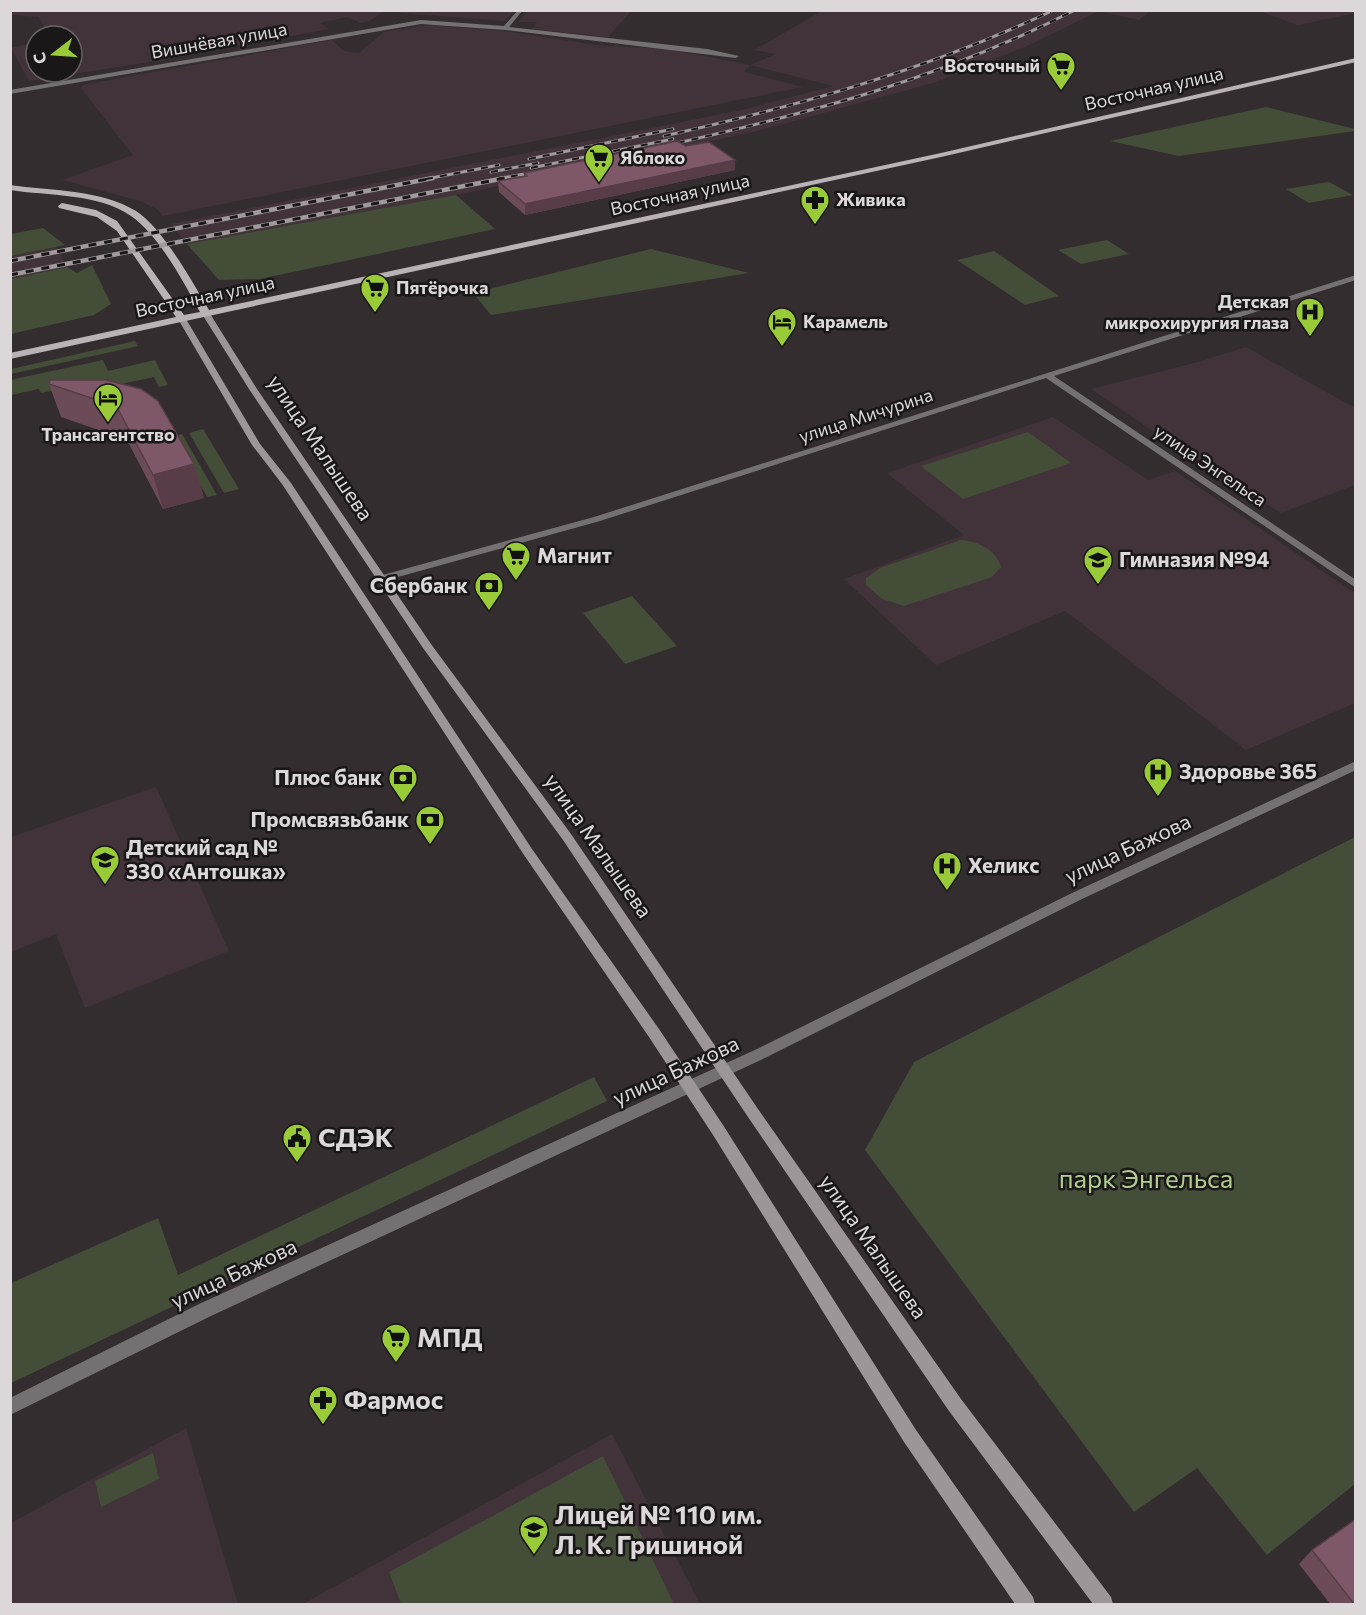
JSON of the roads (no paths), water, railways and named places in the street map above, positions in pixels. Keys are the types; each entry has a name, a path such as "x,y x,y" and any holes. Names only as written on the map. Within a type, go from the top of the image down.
{"main road":[{"name":"Восточная улица","path":"10,356 952,153 1356,60"},
{"name":"улица Малышева","path":"10,187 95,200 133,213 145,223 195,292 206,314 253,388 427,646 567,837 724,1071 955,1404 1104,1605"},
{"path":"50,204 81,208 111,219 120,229 182,319 256,445 286,483 521,842 654,1033 718,1130 910,1436 1026,1605"}],"street":[{"path":"505,28 521,10"},
{"name":"Вишнёвая улица","path":"10,92 407,24 439,23 505,28 736,56"},
{"name":"улица Мичурина","path":"383,578 615,513 1356,277"},
{"name":"улица Энгельса","path":"1047,375 1356,585"},
{"name":"улица Бажова","path":"10,1407 194,1315 724,1071 1086,892 1356,765"}],"railway":[{"path":"664,136 814,99 863,84 959,50 1054,10"},
{"path":"664,146 771,121 874,92 975,56 1075,10"},
{"path":"529,159 673,129"},
{"path":"531,168 673,139"},
{"path":"491,172 538,163"},
{"path":"426,179 499,165"},
{"path":"497,179 540,171"},
{"path":"10,261 433,178"},
{"path":"10,275 505,178"}],"place":[{"name":"Восточный","path":"1061,92"},
{"name":"Яблоко","path":"599,184"},
{"name":"Живика","path":"815,226"},
{"name":"Пятёрочка","path":"375,314"},
{"name":"Детская микрохирургия глаза","path":"1310,338"},
{"name":"Карамель","path":"782,348"},
{"name":"Трансагентство","path":"108,424"},
{"name":"Магнит","path":"516,582"},
{"name":"Гимназия №94","path":"1098,586"},
{"name":"Сбербанк","path":"489,612"},
{"name":"Здоровье 365","path":"1158,798"},
{"name":"Плюс банк","path":"403,804"},
{"name":"Промсвязьбанк","path":"430,846"},
{"name":"Детский сад № 330 «Антошка»","path":"105,886"},
{"name":"Хеликс","path":"947,892"},
{"name":"СДЭК","path":"297,1164"},
{"name":"МПД","path":"396,1364"},
{"name":"Фармос","path":"323,1426"},
{"name":"Лицей № 110 им. Л. К. Гришиной","path":"534,1556"}],"park label":[{"name":"парк Энгельса","path":"1146,1179"}]}
